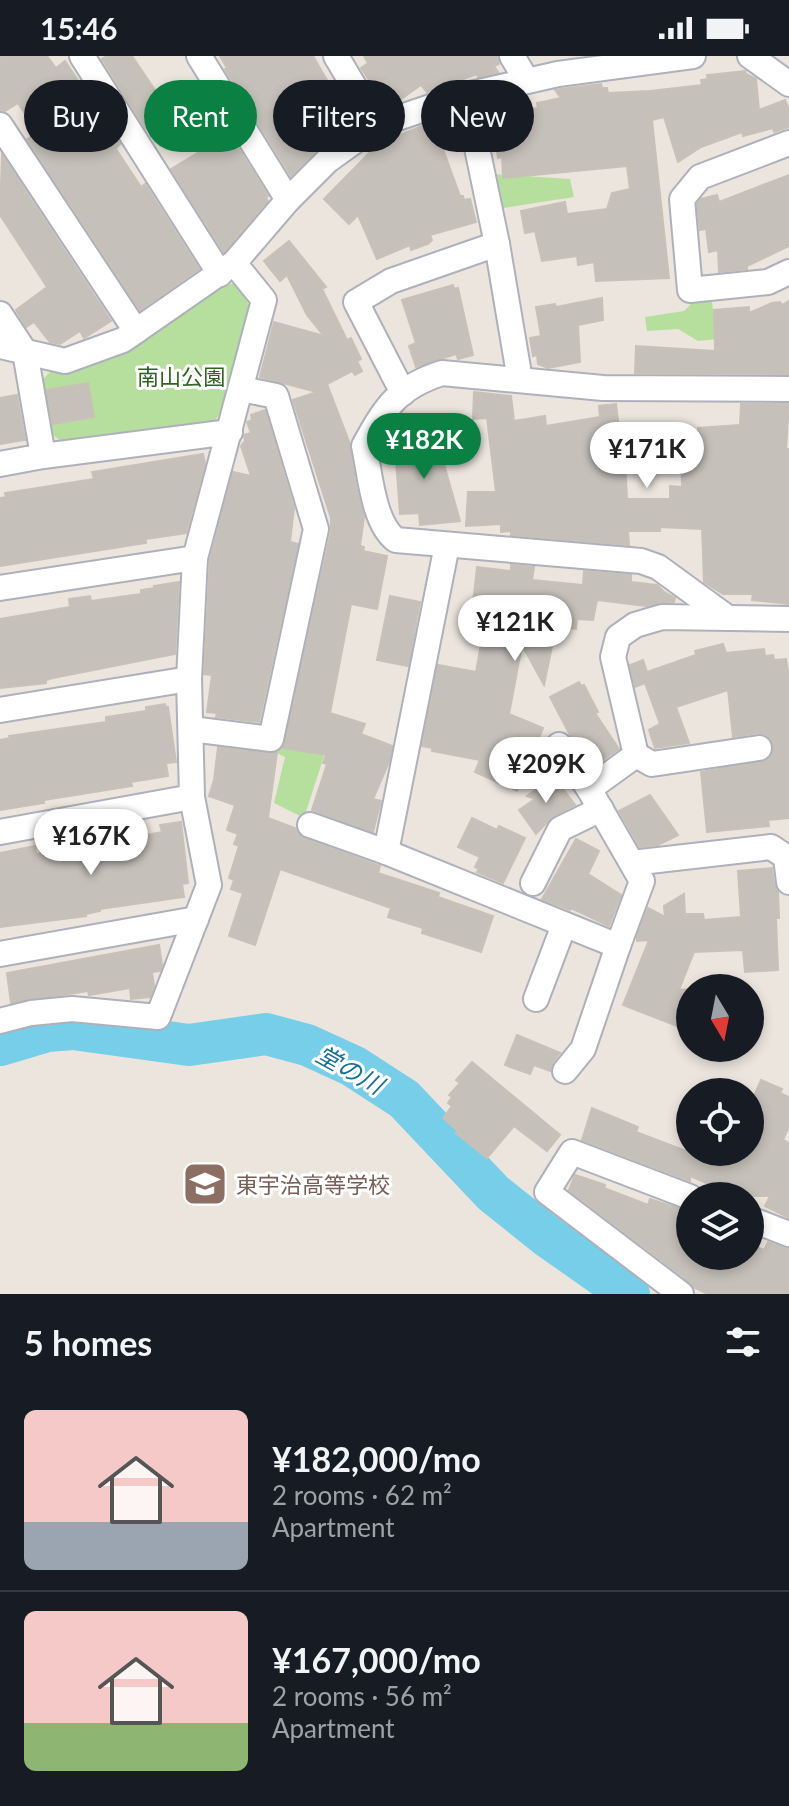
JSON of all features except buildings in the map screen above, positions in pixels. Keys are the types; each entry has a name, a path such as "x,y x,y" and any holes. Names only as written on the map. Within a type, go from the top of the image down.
{"street":[{"path":"0,1021 31,1013 72,1009 158,1017 209,885 192,797 189,679 195,558 264,300 227,268 82,56"},
{"path":"199,56 288,200"},
{"path":"336,56 350,80"},
{"path":"512,56 526,80"},
{"path":"531,80 693,56"},
{"path":"766,60 789,84"},
{"path":"0,125 136,331"},
{"path":"789,143 700,177 682,199 690,290 768,282 789,272"},
{"path":"0,346 65,361 123,340 227,268 288,200 340,152"},
{"path":"478,152 520,380"},
{"path":"403,393 356,302 391,281 497,244"},
{"path":"0,314 25,352 43,456"},
{"path":"728,618 658,567 641,561 396,540 388,534 380,520 364,446 385,407 418,381 442,373 603,388 789,389"},
{"path":"191,729 271,739 316,529 276,396 241,389"},
{"path":"0,464 230,432"},
{"path":"386,852 447,545"},
{"path":"0,588 195,558"},
{"path":"759,748 652,764 636,755 613,657 618,637 635,625 662,617 789,619"},
{"path":"0,710 189,679"},
{"path":"559,745 595,799 642,881 583,1049 565,1071"},
{"path":"533,883 560,829 595,799 636,755"},
{"path":"0,832 192,797"},
{"path":"310,825 386,852 618,946"},
{"path":"632,863 771,847 786,857 789,882"},
{"path":"0,954 196,919"},
{"path":"536,999 564,925"},
{"path":"676,1192 572,1152 547,1192 681,1294"},
{"path":"764,1224 789,1234"}],"green space":[{"path":"491,174 570,179 574,197 497,209"},
{"name":"南山公園","path":"238,282 253,314 225,406 214,422 65,444 50,433 42,380 54,368 73,372 123,353 220,287"},
{"path":"711,295 717,339 698,341 678,329 647,331 645,317 684,311 690,305 690,298"},
{"path":"278,741 324,756 304,818 274,803 285,757 275,752"}],"waterway":[{"name":"堂の川","path":"0,1045 47,1031 73,1029 189,1045 266,1034 307,1045 353,1066 404,1099 493,1193 548,1237 629,1294"}],"place":[{"name":"東宇治高等学校","path":"205,1184"}]}
